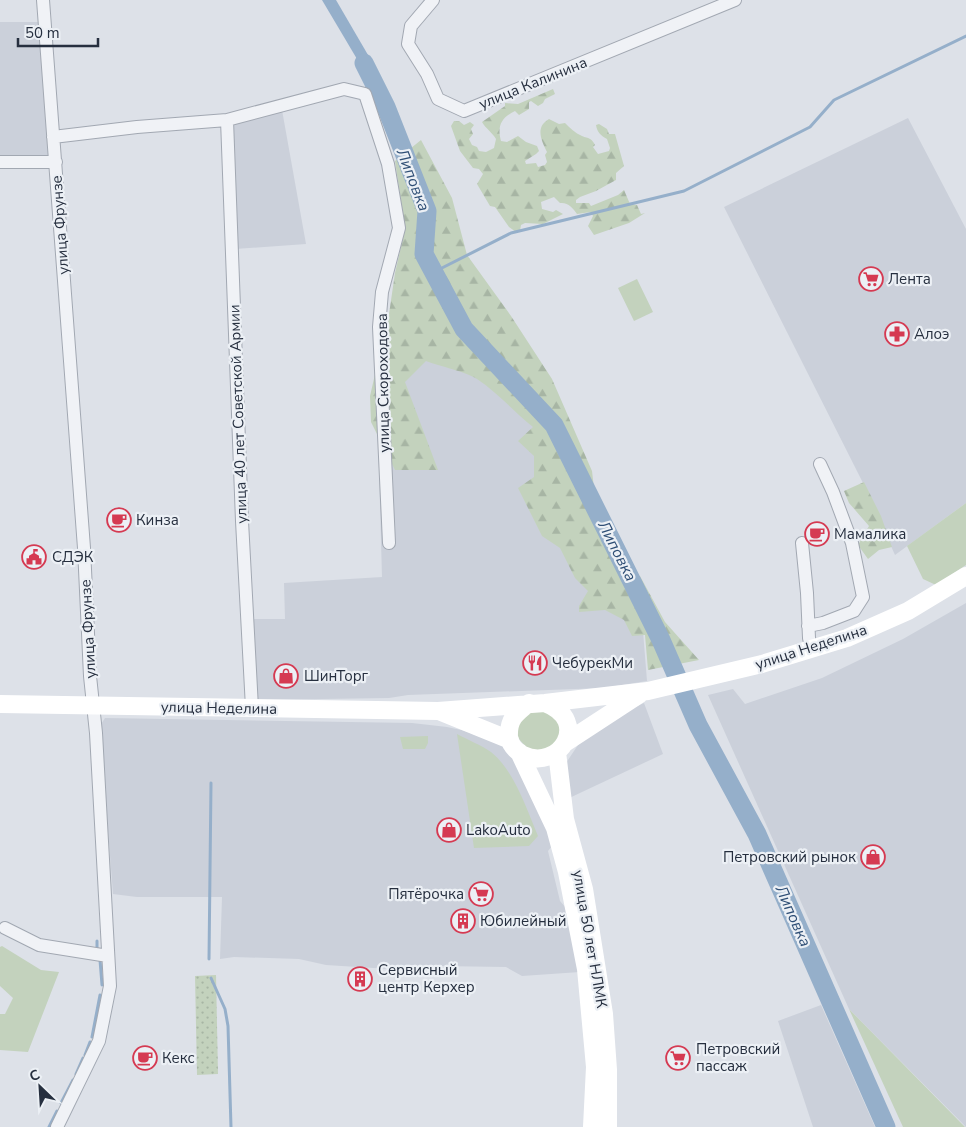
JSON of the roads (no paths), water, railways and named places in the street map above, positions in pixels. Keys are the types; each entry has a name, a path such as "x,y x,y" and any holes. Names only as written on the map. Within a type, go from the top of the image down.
{"main road":[{"name":"улица Неделина","path":"0,704 438,711 537,703 646,691 762,664 848,638 908,611 966,576"},
{"path":"438,711 514,746 530,758 544,758 646,691"},
{"path":"514,746 510,723 513,716 537,703 557,707 564,714 568,725 568,734 561,748"},
{"name":"улица 50 лет НЛМК","path":"514,746 555,828 567,872 584,959 595,1067 592,1127"},
{"name":"улица 50 лет НЛМК","path":"561,748 565,819 584,889 604,1014 608,1070 608,1127"}],"street":[{"name":"улица Фрунзе","path":"43,0 83,538 110,986 99,1041 56,1127"},
{"name":"улица Калинина","path":"433,0 410,26 408,44 427,74 438,99 464,111 736,0"},
{"name":"улица Скороходова","path":"227,120 344,89 365,94 388,164 399,228 382,292 379,327 389,542"},
{"path":"53,137 137,127 227,120"},
{"name":"улица 40 лет Советской Армии","path":"227,120 242,522 252,708"},
{"path":"0,162 56,162"},
{"path":"808,626 823,623 854,611 863,598 852,543 833,492 820,464"},
{"path":"802,542 809,638 812,650"},
{"path":"6,928 39,945 108,956"}],"water":[{"path":"322,0 336,0 382,79 373,86"}],"waterway":[{"path":"434,272 511,233 684,191 810,127 834,100 966,36"},
{"name":"Липовка","path":"364,63 386,107 427,211 424,254 464,329 554,425 661,640 698,725 757,834 886,1127"},
{"path":"209,959 211,783"},
{"path":"97,941 97,949"},
{"path":"100,960 102,985"},
{"path":"211,978 225,1009 228,1026 231,1127"},
{"path":"92,1037 100,995"},
{"path":"85,1055 90,1042"},
{"path":"76,1074 83,1058"},
{"path":"61,1103 73,1080"},
{"path":"49,1127 57,1111"}],"place":[{"name":"Лента","path":"871,279"},
{"name":"Алоэ","path":"897,334"},
{"name":"Кинза","path":"119,520"},
{"name":"Мамалика","path":"817,534"},
{"name":"СДЭК","path":"34,557"},
{"name":"ЧебурекМи","path":"535,663"},
{"name":"ШинТорг","path":"286,676"},
{"name":"LakoAuto","path":"449,830"},
{"name":"Петровский рынок","path":"873,857"},
{"name":"Пятёрочка","path":"481,894"},
{"name":"Юбилейный","path":"463,921"},
{"name":"Сервисный центр Керхер","path":"360,979"},
{"name":"Кекс","path":"145,1058"},
{"name":"Петровский пассаж","path":"678,1058"}]}
